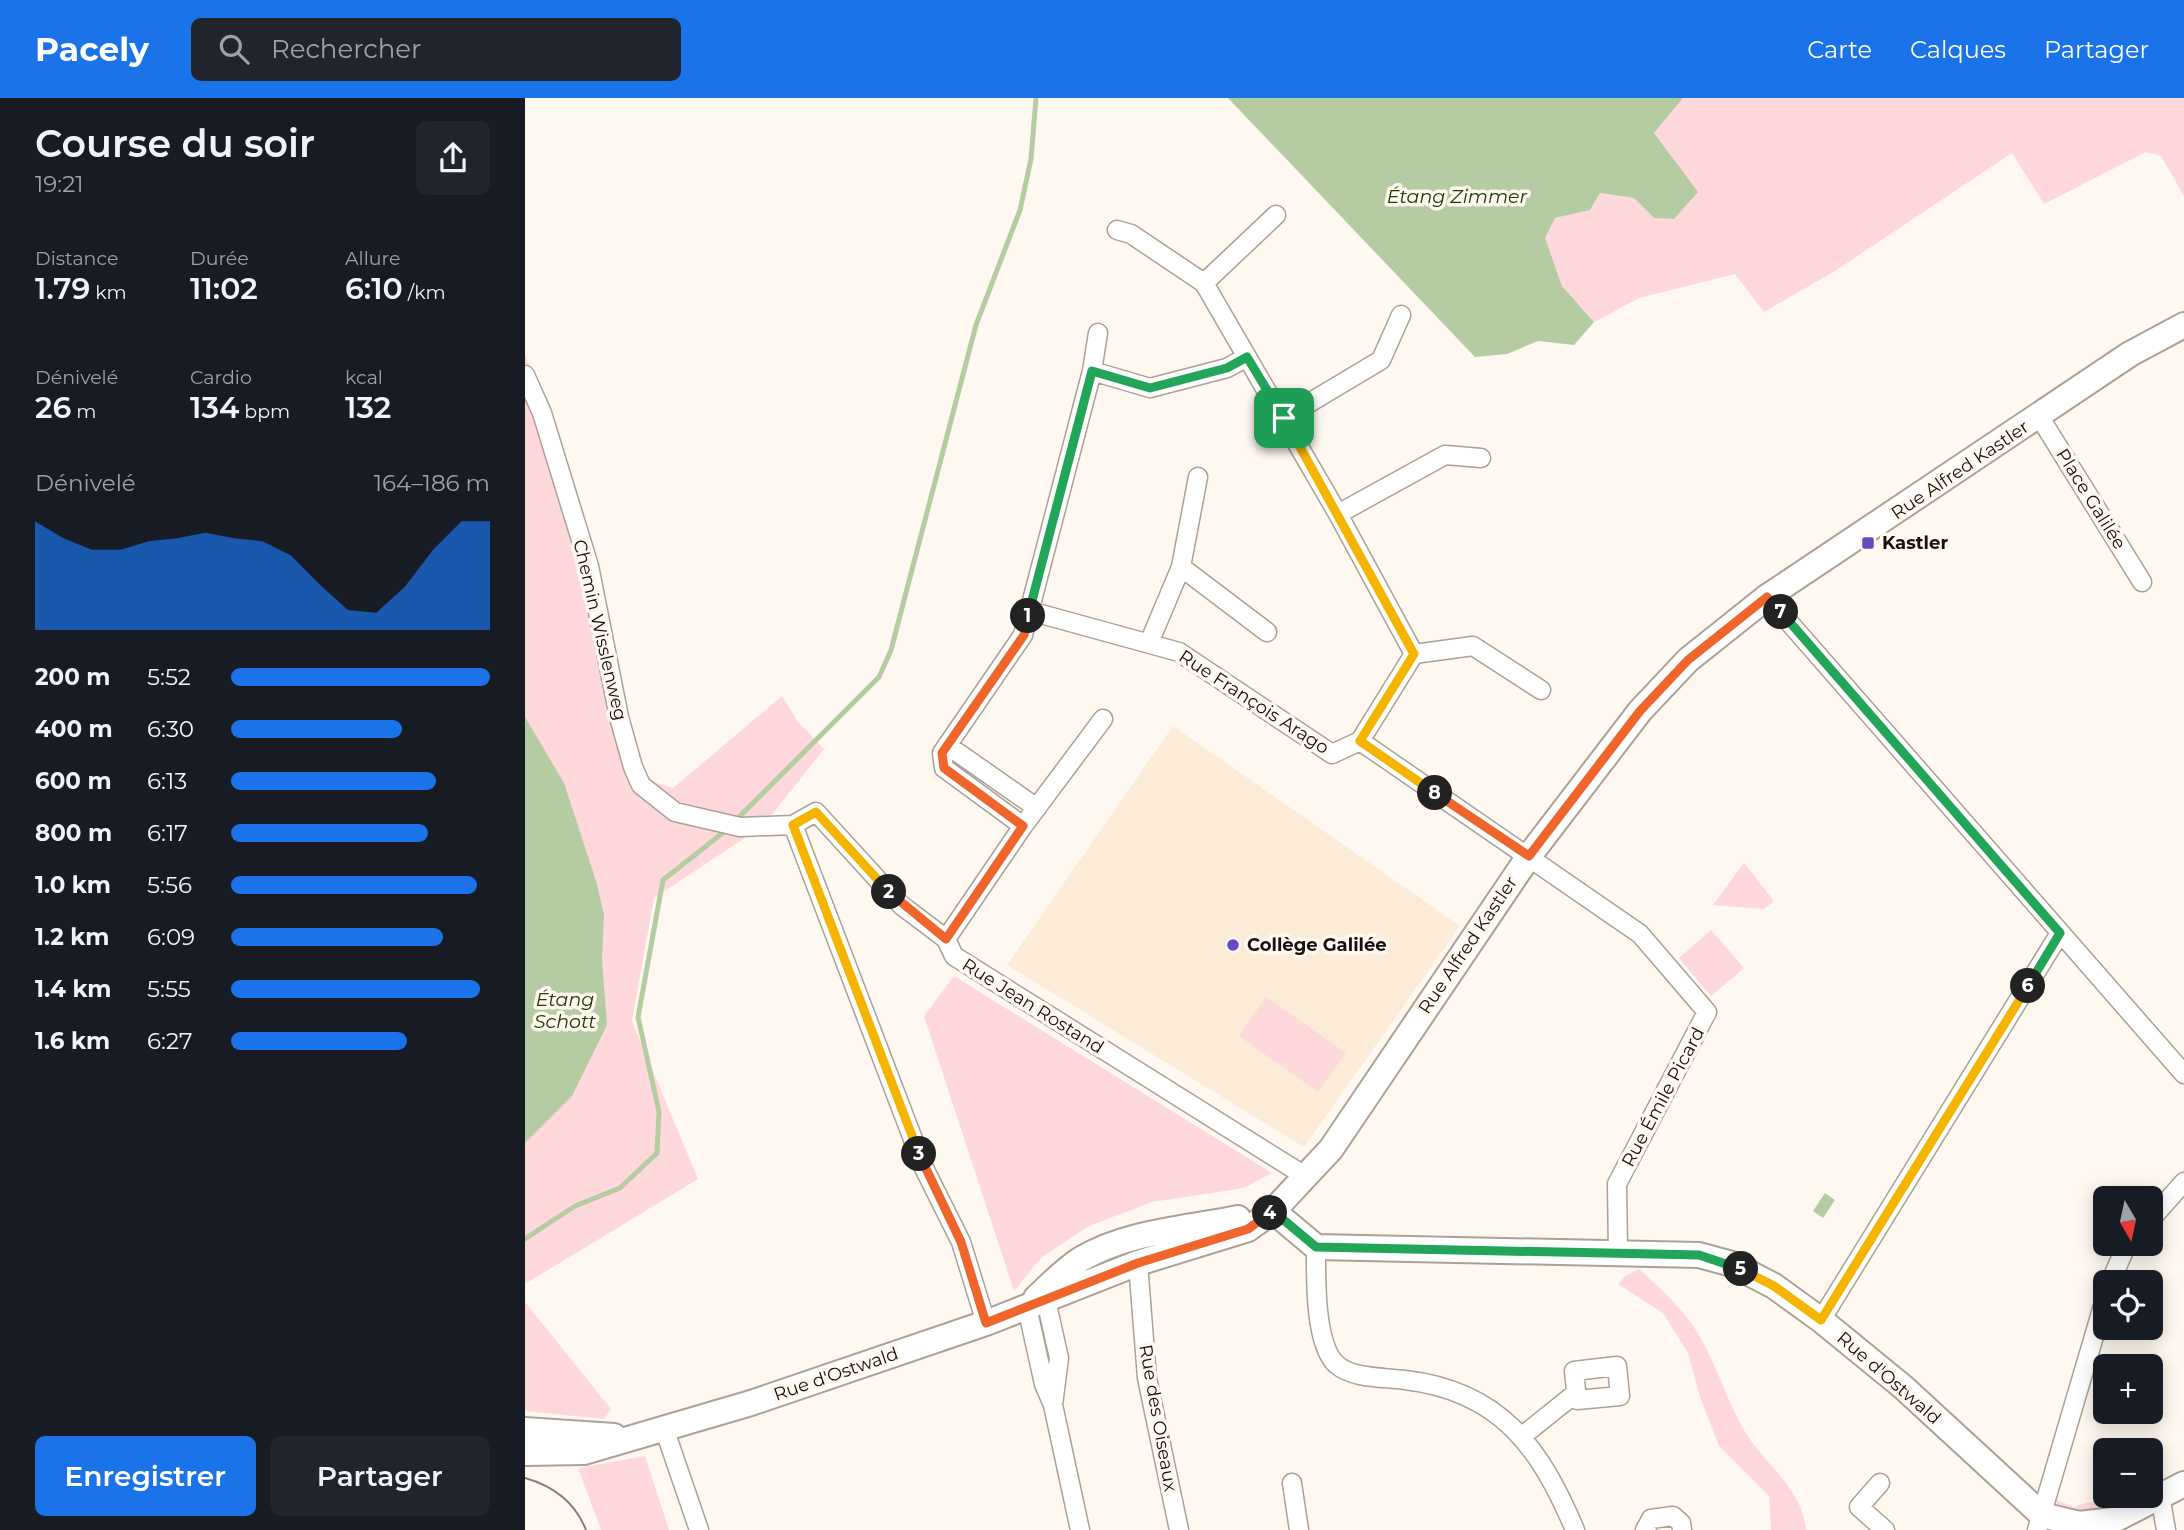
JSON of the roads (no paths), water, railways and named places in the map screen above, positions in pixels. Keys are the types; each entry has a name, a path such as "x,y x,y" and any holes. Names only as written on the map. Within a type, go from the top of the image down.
{"main road":[{"name":"Rue Alfred Kastler","path":"1273,1211 1331,1149 1529,856 1640,711 1688,660 1767,597 2130,355 2184,325"},
{"name":"Rue d'Ostwald","path":"1037,1304 1062,1274 1105,1246 1151,1233 1273,1211"},
{"name":"Rue d'Ostwald","path":"525,1453 571,1454 604,1448 751,1403 986,1323 1138,1263 1248,1229 1273,1211"},
{"path":"1273,1211 1316,1247"},
{"name":"Rue d'Ostwald","path":"1316,1247 1699,1255 1732,1264 1774,1286 1821,1320 1903,1387 2040,1523"},
{"name":"Rue d'Ostwald","path":"525,1430 584,1436 654,1431"},
{"path":"2163,1494 2184,1484"},
{"path":"2040,1523 2079,1524 2113,1520 2136,1508"}],"street":[{"path":"1204,284 1276,215"},
{"path":"1117,230 1131,234 1204,284 1284,418 1414,654"},
{"path":"1284,418 1381,360 1401,315"},
{"path":"1023,826 944,768 942,753 1024,635 1092,371 1098,333"},
{"path":"1092,371 1150,388 1227,368 1247,357"},
{"name":"Chemin Wisslenweg","path":"525,375 541,413 589,566 619,717 633,767 642,785 661,804 674,812 740,827 793,825"},
{"name":"Place Galilée","path":"2039,416 2142,582"},
{"path":"1338,514 1445,455 1481,458"},
{"path":"1149,643 1181,567 1198,477"},
{"path":"1181,567 1267,632"},
{"path":"1767,597 2184,1074"},
{"name":"Rue François Arago","path":"1030,611 1179,652 1332,754 1360,741"},
{"path":"1414,654 1473,646 1541,690"},
{"path":"1414,654 1360,741 1529,856"},
{"path":"946,939 1023,826 1103,719"},
{"path":"947,745 1037,808"},
{"name":"Rue Jean Rostand","path":"793,825 816,812 901,905 946,939 954,956 1305,1176"},
{"path":"793,825 924,1168 961,1242 986,1323"},
{"name":"Rue Émile Picard","path":"1529,856 1640,934 1707,1012 1617,1184 1618,1252"},
{"path":"1821,1320 2060,933"},
{"path":"2163,1206 2184,1182"},
{"path":"1316,1247 1321,1331 1328,1353 1338,1366 1359,1375 1433,1384 1468,1395 1521,1437 1554,1481 1574,1530"},
{"name":"Rue des Oiseaux","path":"1138,1263 1147,1378 1179,1530"},
{"path":"1037,1304 1044,1384 1053,1405 1080,1530"},
{"path":"2040,1523 2093,1340"},
{"path":"1521,1437 1576,1393"},
{"path":"654,1431 699,1530"},
{"path":"1292,1483 1299,1530"},
{"path":"1880,1483 1859,1507 1885,1530"},
{"path":"2162,1508 2166,1530"},
{"path":"1645,1530 1651,1519 1673,1516 1681,1523 1682,1530"}],"water":[{"name":"Étang Zimmer","path":"1228,98 1683,98 1654,133 1698,192 1674,219 1654,218 1634,198 1600,193 1590,210 1555,218 1545,238 1562,286 1594,322 1574,345 1538,341 1507,354 1475,357"},
{"name":"Étang Schott","path":"525,717 564,783 597,884 604,915 602,959 607,1025 572,1096 525,1143"},
{"path":"1825,1193 1835,1200 1823,1218 1813,1211"}],"waterway":[{"path":"735,821 879,677 891,650 976,325 1020,210 1031,159 1036,98"},
{"path":"525,1239 575,1206 620,1188 657,1153 659,1112 638,1017 663,880 729,828"}],"tram line":[{"path":"525,1478 562,1497 576,1511 586,1530"}],"place":[{"name":"Kastler","path":"1868,543"},
{"name":"Collège Galilée","path":"1233,945"}]}
